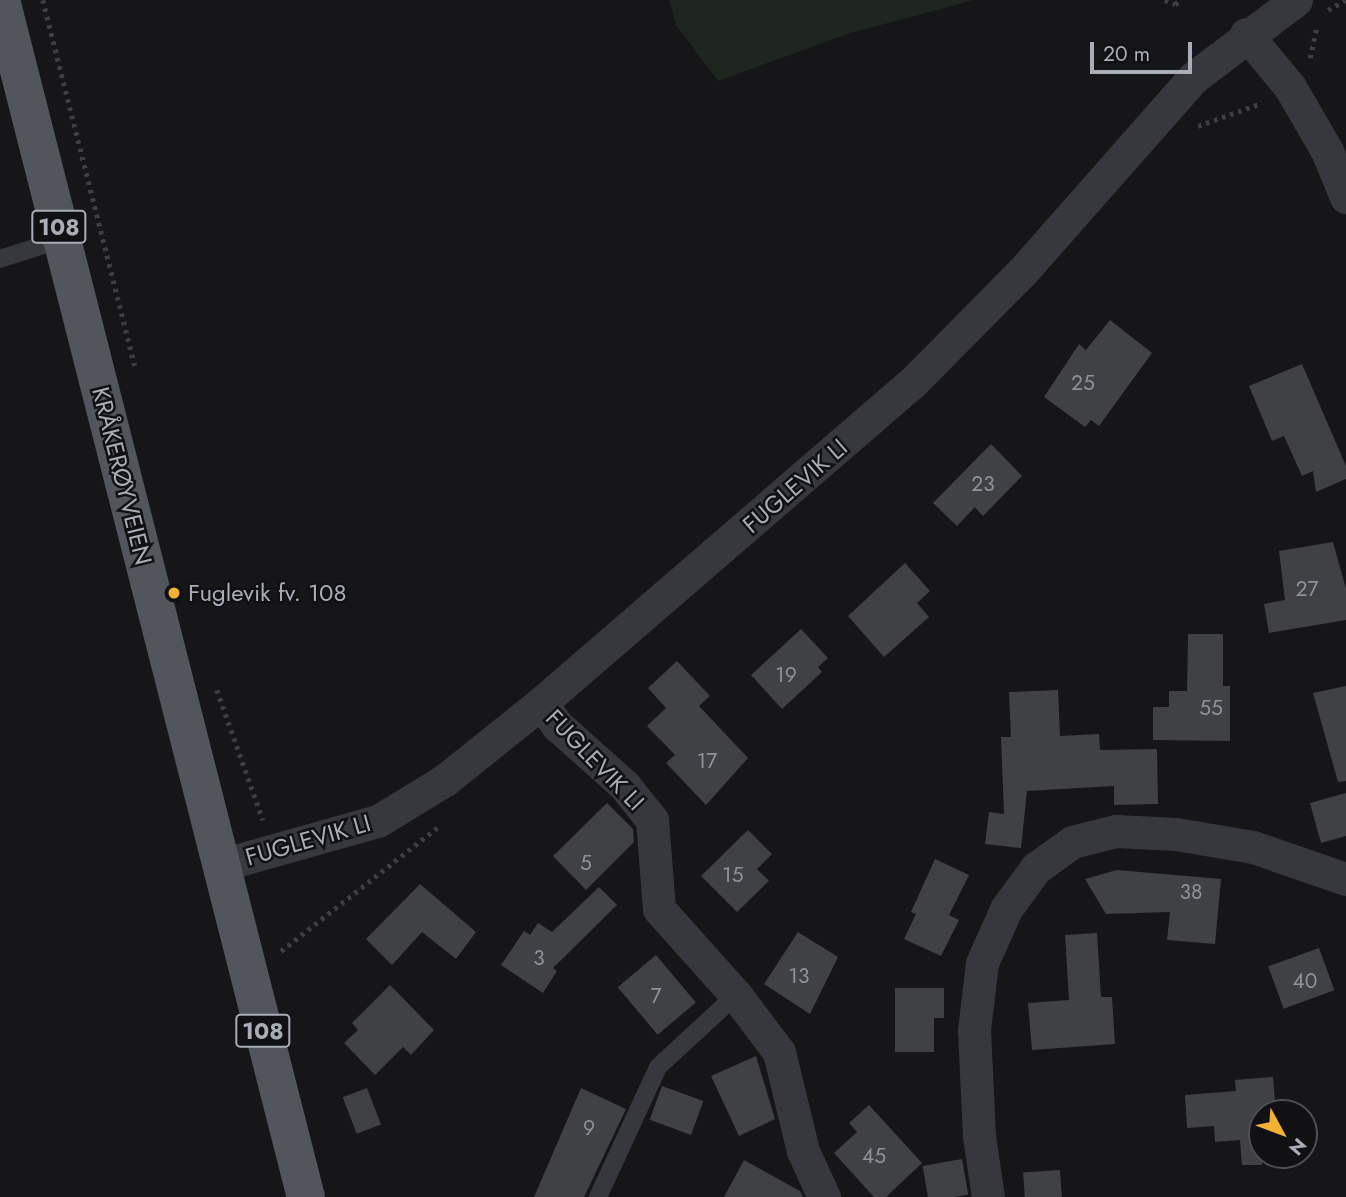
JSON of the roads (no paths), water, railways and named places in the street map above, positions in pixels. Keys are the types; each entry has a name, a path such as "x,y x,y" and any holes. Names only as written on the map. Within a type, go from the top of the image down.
{"main road":[{"name":"KRÅKERØYVEIEN","path":"1,0 306,1197"}],"street":[{"name":"FUGLEVIK LI","path":"220,865 378,821 445,780 541,703 912,383 1022,272 1193,78 1246,34 1296,0"},
{"path":"1246,34 1290,88 1327,151 1346,197"},
{"name":"FUGLEVIK LI","path":"541,703 558,726 624,785 652,820 659,909 736,995 779,1052 803,1151 824,1197"},
{"path":"988,1197 979,1136 974,1030 982,962 1006,909 1036,868 1072,842 1116,831 1176,834 1253,847 1346,879"}],"lane":[{"path":"0,259 62,239"},
{"path":"598,1197 658,1067 736,995"}],"place":[{"name":"Fuglevik fv. 108","path":"174,593"}]}
